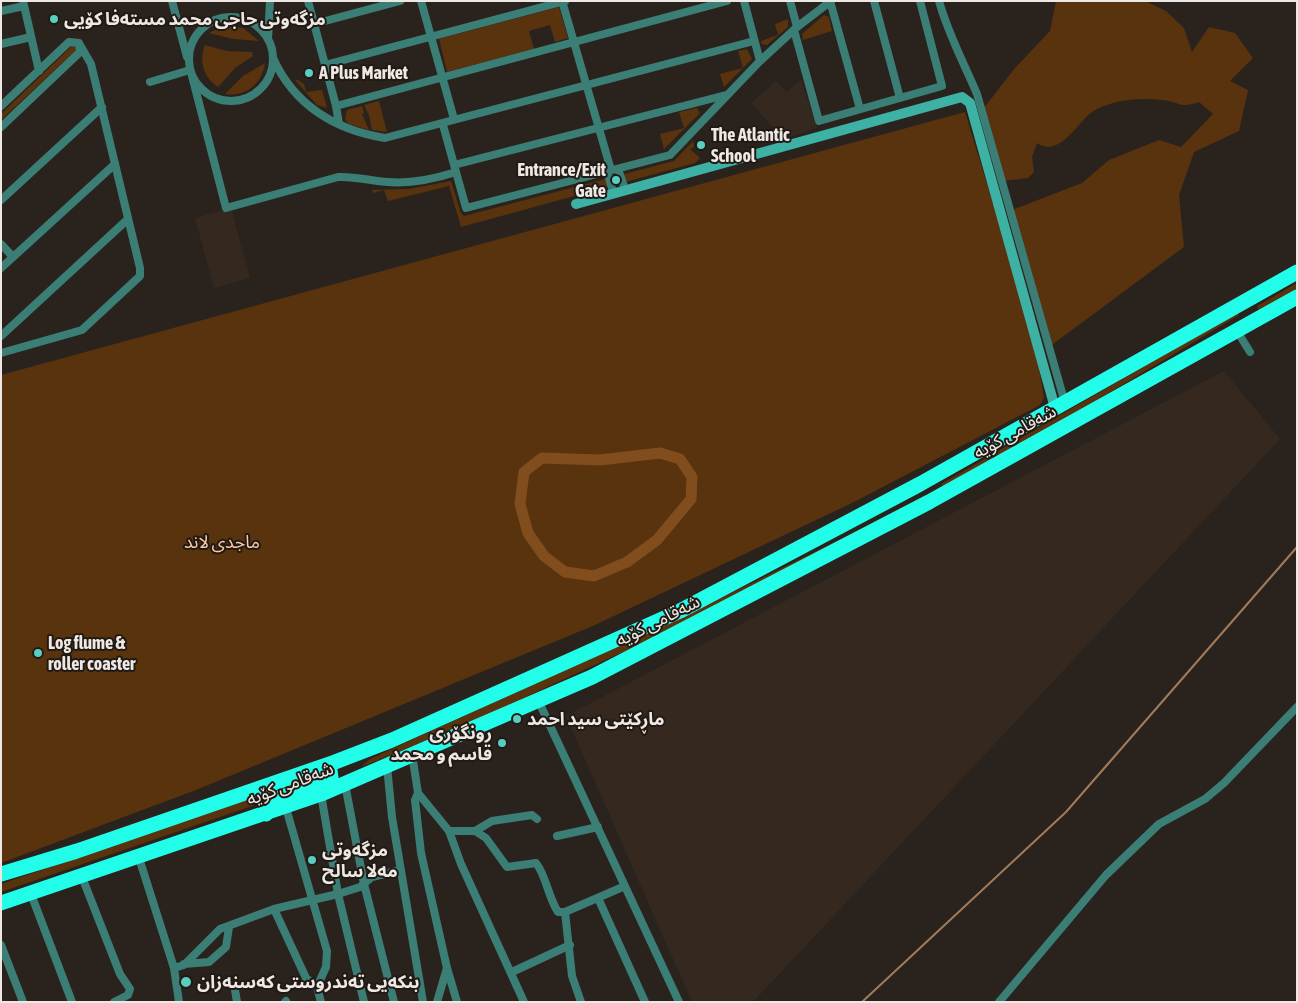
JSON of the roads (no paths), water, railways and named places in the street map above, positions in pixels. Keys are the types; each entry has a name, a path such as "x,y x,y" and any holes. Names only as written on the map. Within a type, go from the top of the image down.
{"highway":[{"name":"شەقامی کۆیە","path":"1,874 77,851 358,753 680,611 920,484 1297,272"},
{"name":"شەقامی کۆیە","path":"1,904 286,808 592,677 929,502 1297,297"},
{"path":"1245,301 1256,321"},
{"path":"920,484 929,502"},
{"path":"358,753 355,759 356,769 360,772 369,773"},
{"path":"266,814 277,799 328,781 331,778 330,770 316,769"}],"street":[{"path":"172,1 226,208 338,177 350,176 400,183 425,181 455,168 726,95"},
{"path":"270,1 268,41 272,58 282,75 315,112 358,132 385,138 443,125 454,119 754,41"},
{"path":"308,1 339,124"},
{"path":"314,24 400,1"},
{"path":"421,1 454,119"},
{"path":"336,106 727,1"},
{"path":"744,1 760,61"},
{"path":"790,1 819,121 942,86 920,1"},
{"path":"443,125 466,208 670,155 760,61 796,28 830,1 860,109"},
{"path":"874,1 900,98"},
{"path":"938,1 954,45 965,64 977,94 1060,406"},
{"path":"325,65 563,2 612,170 613,192"},
{"path":"1,11 24,4 39,71"},
{"path":"268,41 255,26 244,20 220,19 208,24 192,42 189,54 190,70 204,92 214,98 228,101 240,100 253,95 274,72 282,75"},
{"path":"255,26 262,26 268,19"},
{"path":"1,44 31,37"},
{"path":"1,106 69,42 76,42 80,45 89,58 140,268 138,280 82,330 1,353"},
{"path":"1,127 80,52 80,45"},
{"path":"269,76 272,58"},
{"path":"150,82 190,70"},
{"path":"576,204 958,96 965,98 970,103 1060,406"},
{"path":"1,200 102,107"},
{"path":"1,268 115,164"},
{"path":"612,170 624,189"},
{"path":"1,336 128,219"},
{"path":"1,244 13,257"},
{"path":"1237,331 1250,352"},
{"path":"538,700 679,1002"},
{"path":"999,1002 1106,875 1159,824 1205,798 1224,783 1297,707"},
{"path":"412,754 418,792 449,832 461,864 512,972 524,1002"},
{"path":"387,766 392,817 423,1002"},
{"path":"345,784 364,884 394,1002"},
{"path":"418,792 415,800 421,853 447,968 457,1002"},
{"path":"321,794 338,894 364,1002"},
{"path":"286,808 327,952 326,967 317,987"},
{"path":"449,832 475,831 492,821 504,818 532,815 537,820"},
{"path":"557,836 598,827"},
{"path":"475,831 486,838 507,867 536,863 540,868 550,899 558,912 565,912 625,886"},
{"path":"139,858 174,968 178,1001"},
{"path":"184,964 220,930 274,909 338,894 364,884 372,877 401,870"},
{"path":"82,877 120,974 130,989 128,995 114,1002"},
{"path":"32,894 72,1002"},
{"path":"598,898 645,1002"},
{"path":"274,909 306,978 317,987 321,1002"},
{"path":"565,912 572,976 581,1002"},
{"path":"174,968 184,964 209,962 226,947 229,927"},
{"path":"1,945 23,1002"},
{"path":"512,972 570,945"},
{"path":"437,1002 447,968"},
{"path":"235,990 237,1002"}],"waterway":[{"path":"660,453 680,459 692,477 691,499 657,540 627,562 594,576 565,572 544,556 528,533 520,504 524,472 542,458 600,460 660,453"},
{"path":"862,1002 1066,812 1297,547"}],"place":[{"name":"مزگەوتی حاجی محمد مستەفا کۆیی","path":"54,19"},
{"name":"A Plus Market","path":"309,73"},
{"name":"The Atlantic School","path":"701,145"},
{"name":"Entrance/Exit Gate","path":"616,180"},
{"name":"Log flume & roller coaster","path":"38,653"},
{"name":"ماڕکێتی سید احمد","path":"517,719"},
{"name":"رونگۆری قاسم و محمد","path":"502,743"},
{"name":"مزگەوتی مەلا سالح","path":"312,860"},
{"name":"بنکەیی تەندروستی کەسنەزان","path":"186,982"}],"park label":[{"name":"ماجدی لاند","path":"222,542"}]}
